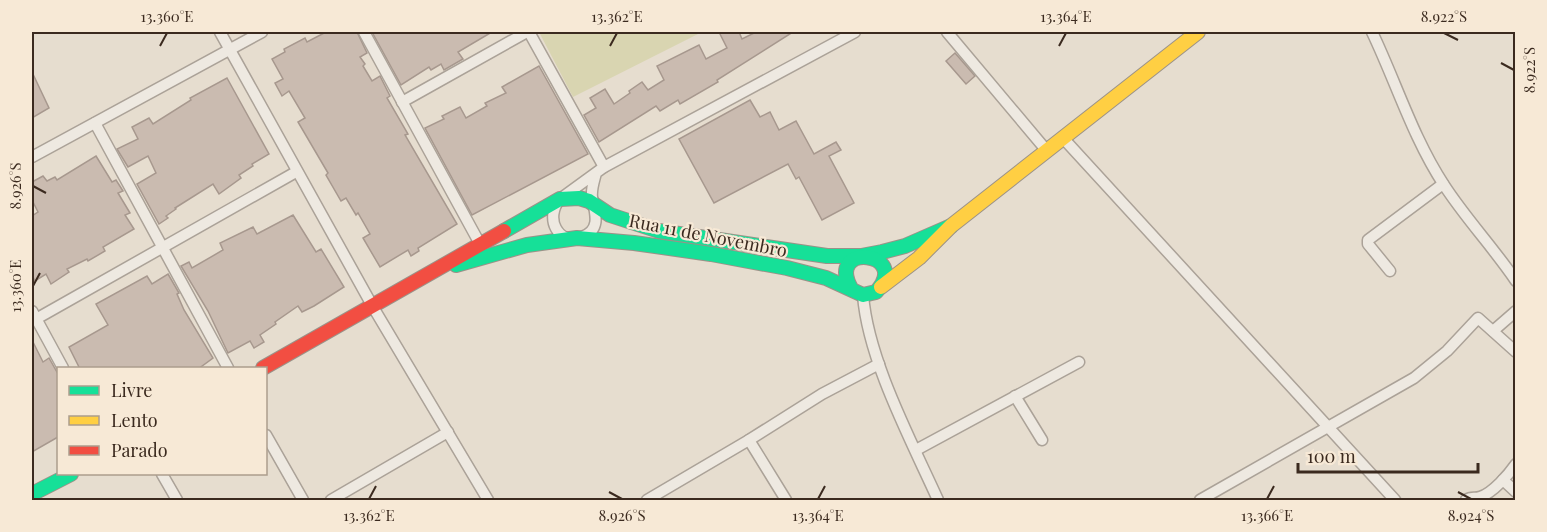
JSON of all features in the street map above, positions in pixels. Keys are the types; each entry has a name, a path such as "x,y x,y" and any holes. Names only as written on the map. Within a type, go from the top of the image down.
{"main road":[{"name":"Rua 11 de Novembro","path":"436,271 527,245 577,238 711,254 787,268 826,278 858,293 876,292 919,258 951,226 1198,32"},
{"name":"Rua 11 de Novembro","path":"267,367 560,199 579,198 589,201 596,208 625,221 659,231 827,256 861,256 905,246 951,226"},
{"path":"858,293 848,285 845,273 850,262 861,256 874,258 884,268 884,281 881,287"},
{"path":"32,494 69,475"}],"street":[{"path":"220,32 373,307 488,501"},
{"path":"32,157 262,32"},
{"path":"364,32 480,244"},
{"path":"402,102 528,32 600,170 592,192 597,220 585,236 577,238 561,234 553,223 552,212 560,199 600,170 855,32"},
{"path":"947,32 1047,151"},
{"path":"1372,32 1410,119 1443,184 1497,252 1515,281"},
{"path":"95,123 227,367"},
{"path":"1063,138 1395,501"},
{"path":"62,367 34,315 162,248 296,172"},
{"path":"1390,271 1368,244 1368,240 1443,184"},
{"path":"858,293 879,364 938,501"},
{"path":"1493,331 1515,311"},
{"path":"1200,501 1414,378 1441,356 1478,318 1515,352"},
{"path":"916,450 1079,362"},
{"path":"647,501 822,394 879,364"},
{"path":"1014,396 1042,440"},
{"path":"332,501 448,432"},
{"path":"267,437 303,501"},
{"path":"749,440 786,501"},
{"path":"1466,501 1471,497 1480,497 1503,480 1515,464"},
{"path":"163,475 177,501"},
{"path":"1503,480 1515,492"}],"shaded area":[{"path":"539,32 702,32 573,97"}],"building":[{"path":"326,32 357,32 367,53 360,57 365,64 363,66 372,81 380,76 390,96 387,98 408,134 405,135 457,224 418,248 419,251 411,256 408,250 380,267 363,238 370,234 346,198 341,201 326,175 328,173 298,122 305,118 289,91 282,96 275,83 283,79 272,59 285,52 284,49 305,38 307,42"},
{"path":"372,32 492,32 458,52 463,59 444,70 441,64 431,70 429,67 401,85"},
{"path":"719,32 739,32 742,39 756,32 793,32 717,80 718,82 680,104 678,100 660,111 656,106 599,142 584,115 596,108 590,98 605,89 614,104 642,82 648,90 664,80 657,66 699,45 706,59 727,48"},
{"path":"955,53 975,76 966,84 946,61"},
{"path":"539,66 588,154 472,215 425,128 444,119 442,116 460,107 466,118 487,106 485,103 506,93 502,87"},
{"path":"32,72 49,108 32,118"},
{"path":"227,78 269,154 252,164 253,166 239,175 241,178 219,194 213,184 175,208 166,216 168,218 159,224 137,184 156,173 148,156 128,167 117,149 138,139 132,127 149,118 153,124 191,100 190,98"},
{"path":"750,100 760,117 770,112 779,130 796,121 814,154 836,142 841,150 829,156 854,203 822,220 799,177 796,179 788,164 714,203 679,139"},
{"path":"96,156 112,182 116,180 123,191 118,193 130,213 125,215 134,229 103,247 105,251 67,269 69,272 51,284 46,274 35,281 32,275 32,216 38,212 32,200 32,182 43,176 47,181 55,177 57,180"},
{"path":"293,215 316,252 321,249 344,287 302,312 298,306 260,335 264,342 254,348 250,341 228,353 208,311 181,266 189,262 192,268 223,250 220,243 253,227 257,234"},
{"path":"168,274 179,293 177,294 184,310 213,358 201,367 79,367 69,347 108,325 96,304 147,276 152,284"},
{"path":"32,340 43,362 49,358 57,372 57,438 32,452"}],"traffic: fast":[{"path":"504,231 560,199 579,198 589,201 610,215 659,231 827,256 861,256 882,252 905,246 951,226"},
{"path":"456,265 527,245 577,238 634,243 787,268 826,278 863,295 876,292 884,278 884,268 877,260 867,257 857,258 849,264 846,274 852,290"},
{"path":"32,494 69,475"}],"traffic: slow":[{"path":"881,287 919,258 951,226 1198,32"}],"traffic: jam":[{"path":"265,367 504,231"}]}
